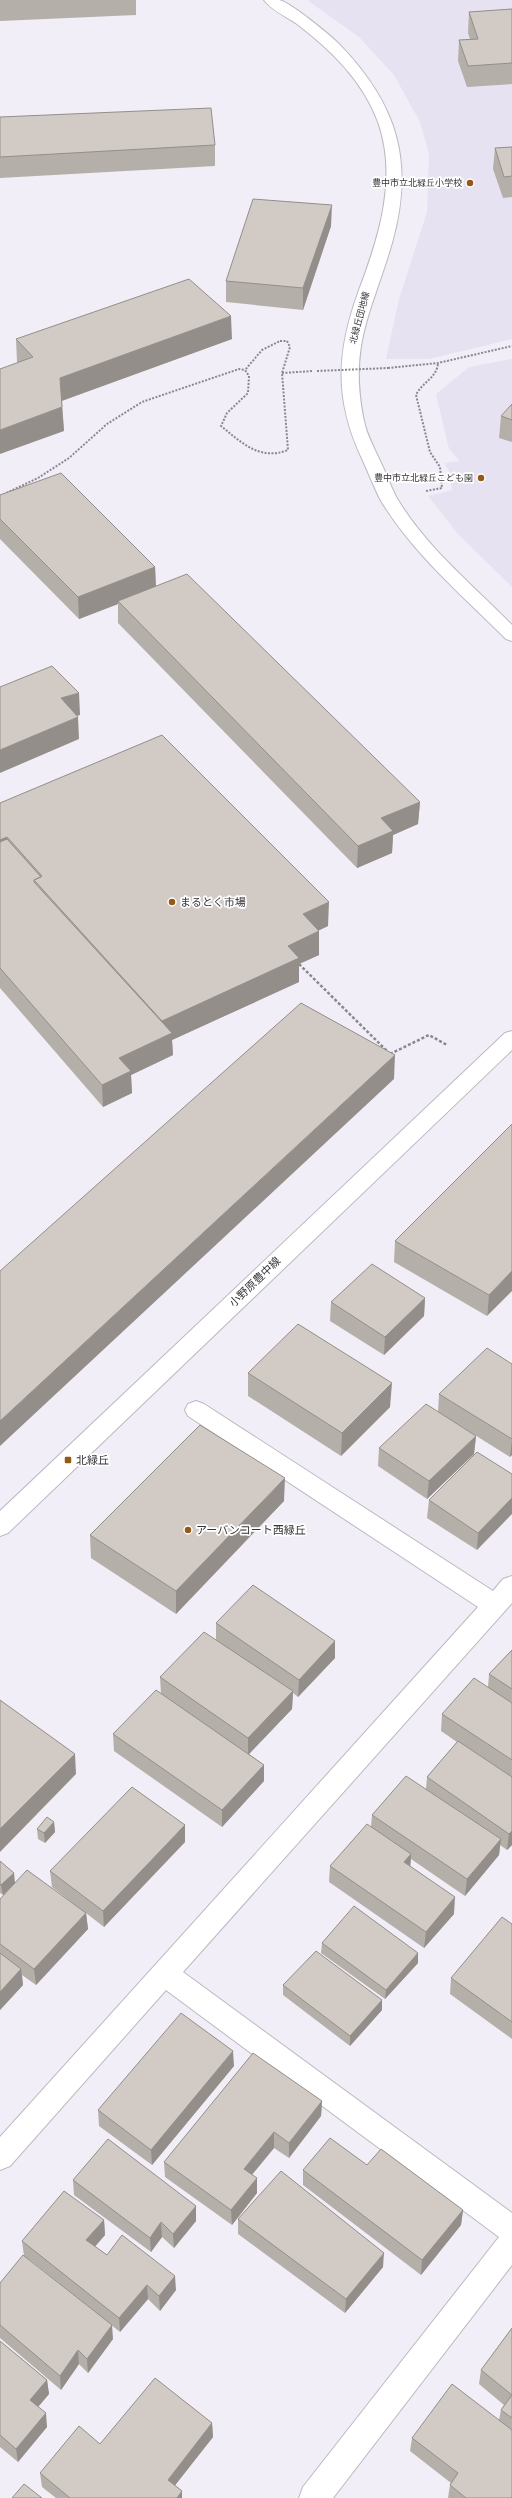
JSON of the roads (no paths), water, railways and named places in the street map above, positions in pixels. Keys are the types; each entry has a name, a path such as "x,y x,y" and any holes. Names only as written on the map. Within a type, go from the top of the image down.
{"street":[{"name":"北緑丘団地線","path":"271,0 319,33 358,72 375,95 392,138 396,185 388,228 359,316 350,360 357,428 393,505 423,544 512,635"},
{"name":"小野原豊中線","path":"0,1526 512,1038"},
{"path":"196,1410 495,1605"},
{"path":"0,2157 512,1586"},
{"path":"165,1974 512,2230"},
{"path":"314,2498 512,2242"}],"place":[{"name":"豊中市立北緑丘小学校","path":"470,183"},
{"name":"豊中市立北緑丘こども園","path":"481,478"},
{"name":"まるとく市場","path":"172,902"},
{"name":"北緑丘","path":"68,1460"},
{"name":"アーバンコート西緑丘","path":"188,1530"}]}
